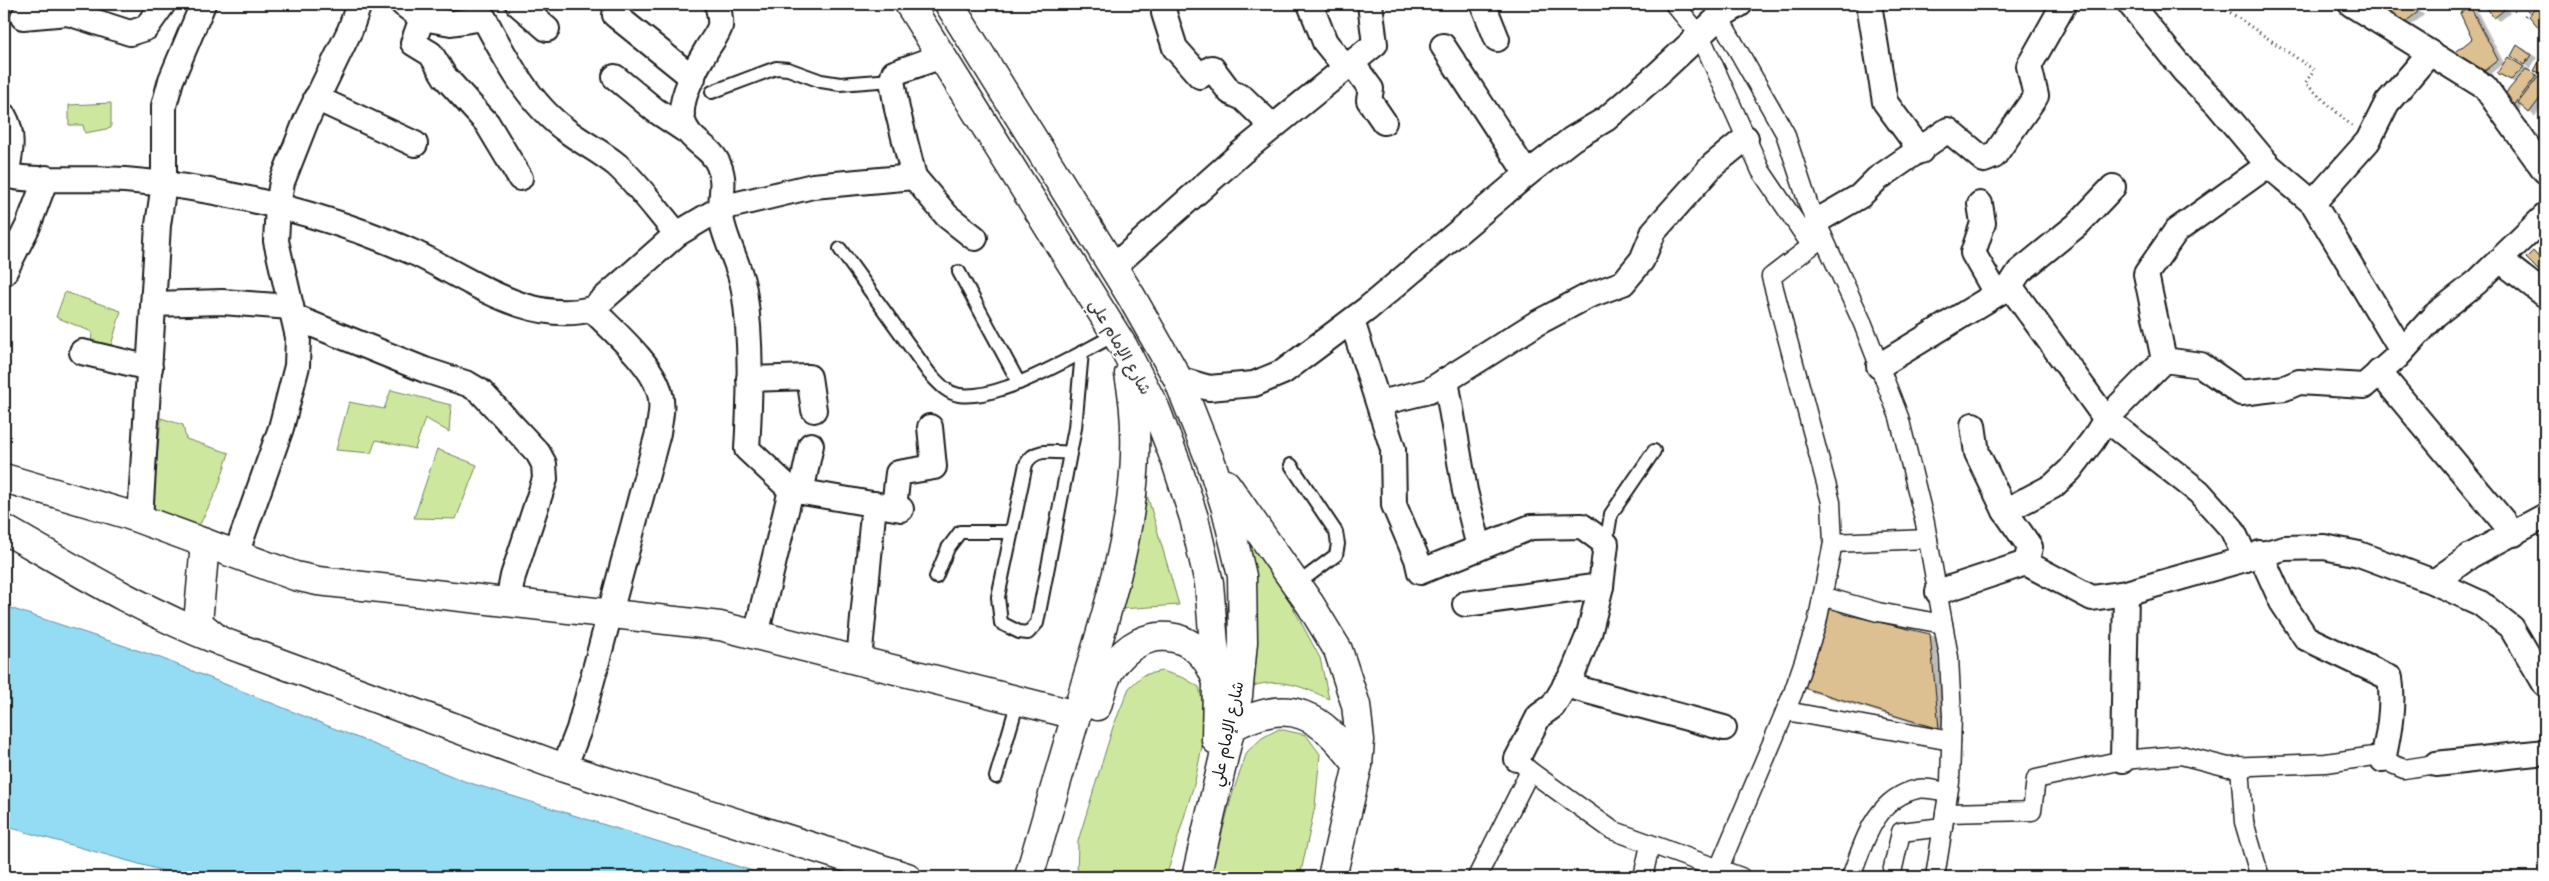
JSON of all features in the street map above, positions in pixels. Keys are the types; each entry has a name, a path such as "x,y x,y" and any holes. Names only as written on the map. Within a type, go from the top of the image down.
{"main road":[{"name":"شارع الإمام علي","path":"909,4 1119,340 1156,410 1176,462 1194,518 1209,583 1217,682 1215,794"},
{"name":"شارع الإمام علي","path":"949,4 1144,318 1178,379 1212,465 1226,509 1242,576 1243,642 1238,696 1215,794"},
{"path":"1029,877 1123,556 1133,487 1136,430 1134,400 1119,340 1144,318"},
{"path":"1212,465 1296,585 1338,650 1356,705 1360,740 1358,765 1332,877"},
{"path":"4,478 140,519 296,576 318,581 720,626 1076,715"},
{"path":"4,529 114,591 195,632 564,768 907,877"},
{"path":"205,543 198,623 220,641"},
{"path":"1045,877 1107,676 1120,658 1136,643 1154,638 1170,637 1185,641 1202,654 1217,682"},
{"path":"1230,728 1251,716 1275,710 1299,713 1321,723 1339,739 1358,765"},
{"path":"1196,877 1215,794"}],"street":[{"path":"23,17 68,8 130,33 146,28 163,4"},
{"path":"140,519 158,225 164,184 164,106 200,8 174,4"},
{"path":"236,554 281,428 297,366 298,337 276,241 278,206 282,182 293,150 316,98 350,30 359,4"},
{"path":"403,4 422,18 451,23 484,18 508,4"},
{"path":"518,4 547,29"},
{"path":"614,4 618,7 615,15 693,78"},
{"path":"684,130 682,113 693,78 699,62 720,28 720,12 717,4"},
{"path":"1310,4 1325,42 1371,89 1369,100 1384,122"},
{"path":"1113,268 1241,153 1375,44 1370,4"},
{"path":"1483,4 1497,39"},
{"path":"1674,4 1700,35 1761,171 1817,234"},
{"path":"1178,379 1208,388 1254,384 1283,372 1352,321 1527,174 1572,139 1606,118 1700,35 1717,10 1740,4"},
{"path":"1869,4 1886,102 1921,150"},
{"path":"1718,868 1786,711 1817,623 1833,543 1831,502 1771,277 1877,179 1948,130 1984,160 1994,156 2036,96 2029,66 2064,4"},
{"path":"2130,4 2184,71 2217,104 2268,165 2313,203 2402,351"},
{"path":"2361,6 2401,36 2485,87 2545,171"},
{"path":"1717,10 1785,133 1817,234 1879,366 1899,417 1928,539 1949,657 1951,741 1948,792 1935,877"},
{"path":"1164,13 1175,48 1200,76 1212,68 1230,92 1243,98 1273,127"},
{"path":"422,18 413,43 430,54 445,77 487,123 520,178"},
{"path":"484,18 503,55 535,100 566,130 592,146 618,166 677,234"},
{"path":"1443,46 1527,174"},
{"path":"2313,203 2368,140 2387,103 2430,53"},
{"path":"942,56 894,73 892,80 914,178 947,216 975,238"},
{"path":"615,77 655,110 684,130 719,164 724,183 721,208 722,222 739,266 744,291 749,379 747,449 796,491 890,507"},
{"path":"316,98 415,144"},
{"path":"4,116 10,126 11,144 5,176 102,178 164,184 278,206 374,237 415,254 487,291 528,307 552,313 592,309 677,234 721,208 814,186 914,178"},
{"path":"1380,403 1429,391 1537,323 1588,296 1623,283 1642,260 1654,230 1713,165 1746,138"},
{"path":"2164,360 2146,274 2176,231 2268,165"},
{"path":"4,273 28,226 46,178"},
{"path":"1879,366 2003,290 2019,272 2077,225 2114,187"},
{"path":"1980,204 1984,223 1973,253 2106,419 2199,492 2253,556 2306,638 2390,678 2392,695 2389,734 2383,760"},
{"path":"2164,360 2202,365 2241,393 2285,388 2300,382 2364,386 2402,351 2435,315 2477,282 2545,216"},
{"path":"2500,260 2545,295"},
{"path":"153,304 222,302 293,312 425,370 468,384 480,391 538,453 544,464 545,479 513,576 508,601"},
{"path":"564,768 579,729 608,612 658,433 662,408 659,389 647,369 592,309"},
{"path":"1352,321 1380,403 1393,449 1394,505 1417,559 1420,572 1530,527 1582,526 1606,544 1601,586 1589,634 1565,685 1552,706 1538,716 1524,765 1477,877"},
{"path":"82,352 150,368"},
{"path":"2005,510 2053,486 2093,440 2106,419 2164,360"},
{"path":"2379,372 2514,534"},
{"path":"749,379 809,378 814,410"},
{"path":"1446,380 1465,491 1479,547"},
{"path":"1973,425 1977,453 2005,510 2030,547 2026,563"},
{"path":"859,660 898,473 934,467 930,427"},
{"path":"756,635 796,491 811,445"},
{"path":"2434,582 2470,556 2545,516"},
{"path":"1833,543 1928,539"},
{"path":"1938,592 2026,563 2092,598 2126,592 2284,548 2324,547 2359,554 2434,582 2480,603 2512,628 2545,684"},
{"path":"1465,604 1601,586"},
{"path":"2123,760 2126,592"},
{"path":"1822,596 1878,612 1943,624"},
{"path":"1565,685 1724,728"},
{"path":"1786,711 1951,741"},
{"path":"1892,877 1901,832 1944,820 2032,811 2036,779 2123,760 2181,755 2228,766 2240,766 2326,763 2374,756 2404,770 2436,764 2545,752"},
{"path":"1524,765 1612,830 1741,877"},
{"path":"2240,766 2244,822 2260,877"},
{"path":"1851,877 1870,827 1882,810 1897,797 1919,788 1948,792"},
{"path":"1642,877 1650,844"}],"lane":[{"path":"712,92 776,68 788,69 821,81 840,84 892,80"},
{"path":"840,249 929,372 944,389 958,395 978,395 1019,383 1082,352 1119,340"},
{"path":"959,272 1019,383"},
{"path":"1070,453 1038,451 1030,457 1026,464 998,597 1001,623 1019,632 1028,633 1037,623 1075,428 1082,352"},
{"path":"1606,544 1611,514 1654,451"},
{"path":"1291,465 1336,532 1338,544 1336,555 1296,585"},
{"path":"936,577 948,548 960,532 1012,532"},
{"path":"996,777 1018,701"}],"path":[{"path":"2218,4 2314,70 2304,83 2368,140"},
{"path":"2525,16 2533,4"}],"green space":[{"path":"111,103 111,128 85,133 83,125 69,125 69,105"},
{"path":"65,292 121,311 110,349 91,345 92,332 56,317"},
{"path":"391,390 451,405 449,432 425,418 415,449 376,440 371,453 336,450 349,402 384,409"},
{"path":"161,418 183,425 186,439 229,453 218,488 196,532 151,517"},
{"path":"437,449 477,465 456,519 414,518"},
{"path":"1143,481 1179,605 1121,609 1128,586"},
{"path":"1245,533 1289,600 1320,658 1329,699 1301,687 1283,683 1264,683 1253,686 1256,589"},
{"path":"1162,671 1184,678 1199,687 1207,722 1195,781 1167,874 1165,877 1077,877 1078,841 1113,727 1129,688 1143,675"},
{"path":"1279,729 1306,735 1320,754 1315,806 1300,877 1210,877 1233,792 1247,752 1262,738"}],"water":[{"path":"4,606 158,657 464,781 772,877 185,877 4,826"}],"building":[{"path":"2371,4 2402,4 2405,6 2408,4 2418,12 2396,29"},
{"path":"2484,4 2500,4 2504,10 2494,18"},
{"path":"2538,4 2545,4 2545,35 2529,16"},
{"path":"2471,8 2498,60 2476,77 2452,55 2472,39 2460,13"},
{"path":"2517,45 2531,55 2524,65 2511,56"},
{"path":"2508,57 2524,67 2511,80 2497,73"},
{"path":"2541,58 2545,60 2545,74 2534,71"},
{"path":"2526,69 2537,75 2513,107 2500,100"},
{"path":"2539,76 2545,78 2545,92 2529,113 2518,103"},
{"path":"2533,251 2545,264 2538,270 2526,258"},
{"path":"1831,607 1844,614 1930,634 1939,729 1804,688"}]}
